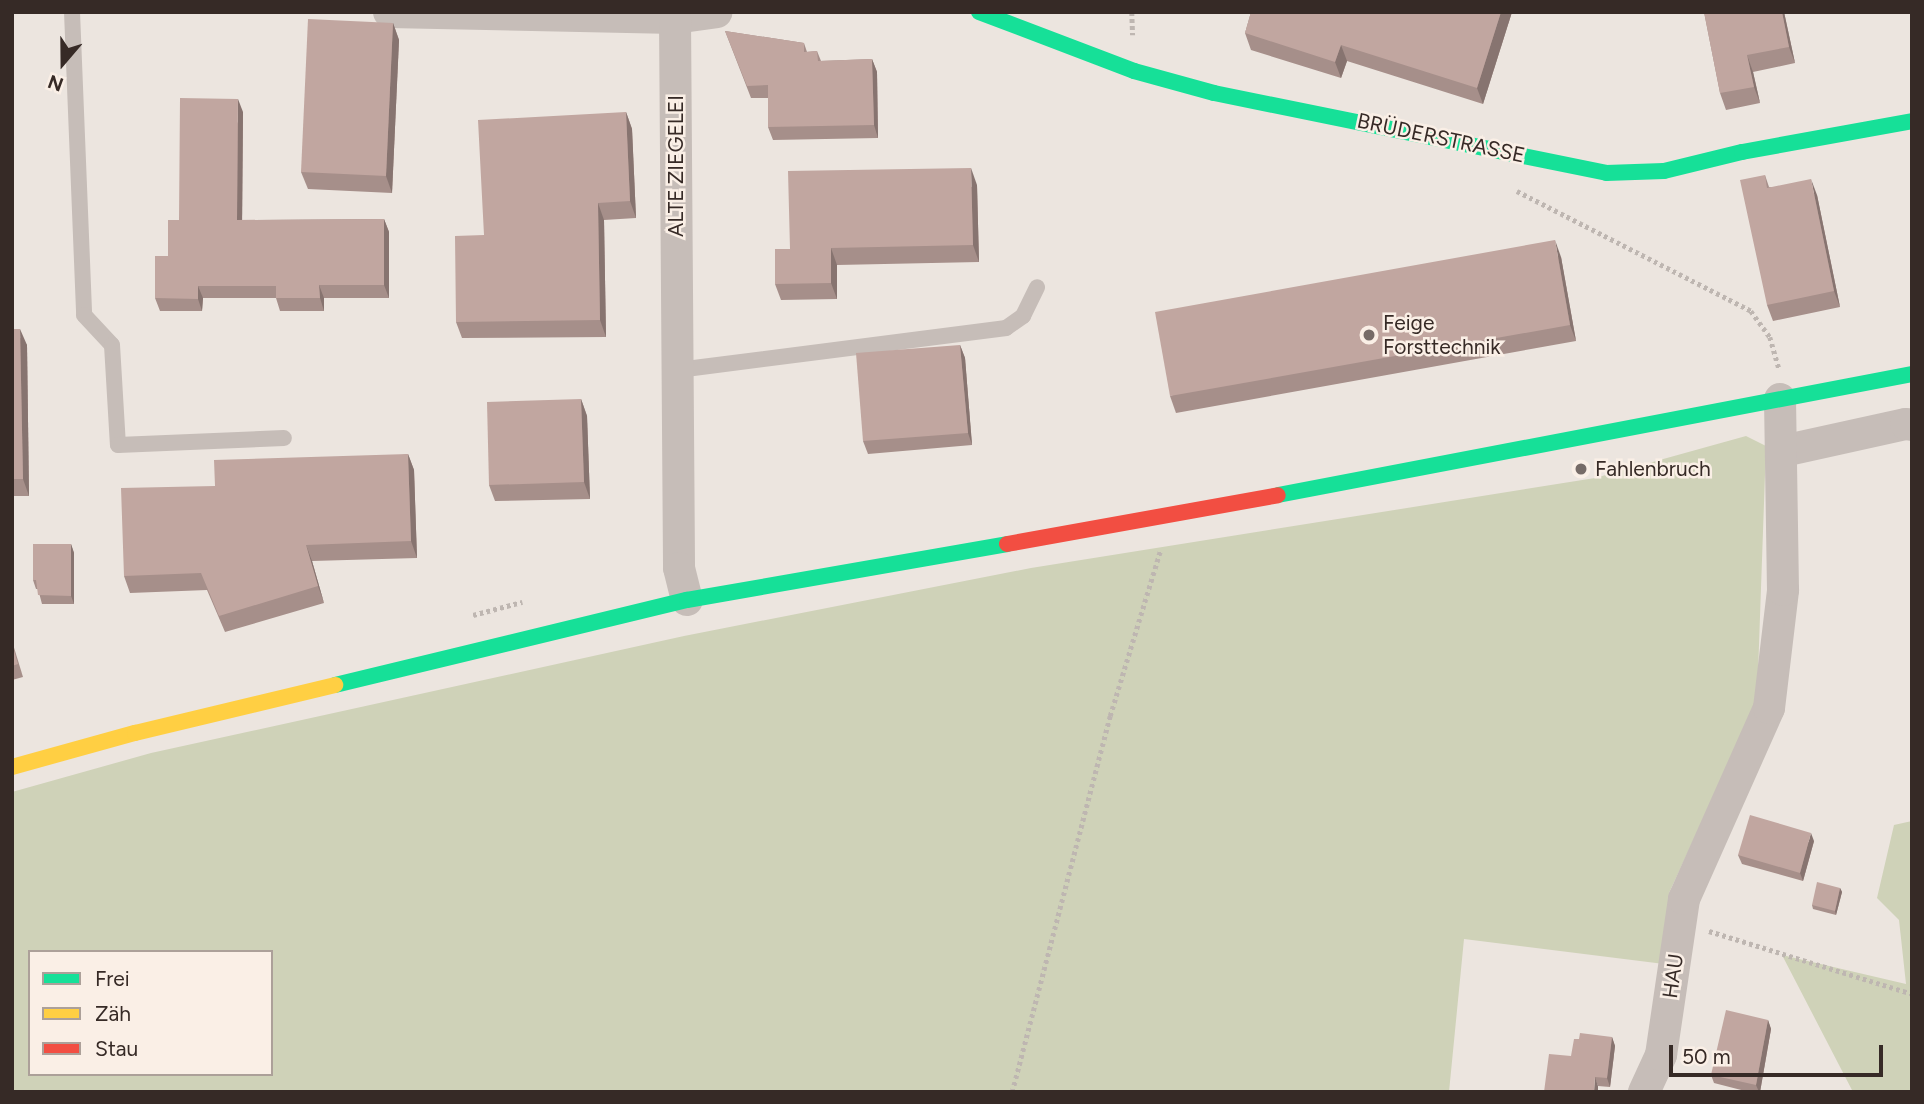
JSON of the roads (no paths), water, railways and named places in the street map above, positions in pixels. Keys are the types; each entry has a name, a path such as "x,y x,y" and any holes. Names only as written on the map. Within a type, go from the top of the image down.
{"main road":[{"name":"BRÜDERSTRASSE","path":"979,12 1134,71 1213,93 1606,173 1664,170 1742,152 1912,121"},
{"path":"12,767 135,733 687,600 1170,516 1912,374"}],"street":[{"path":"389,12 675,18 717,12"},
{"name":"ALTE ZIEGELEI","path":"675,18 679,568 687,600"},
{"path":"1780,399 1783,451 1906,424 1912,425"},
{"name":"HAU","path":"1644,1092 1661,1055 1682,911 1769,708 1783,590 1783,451"}],"lane":[{"path":"72,12 84,315 112,345 118,445 284,438"},
{"path":"678,370 1006,328 1023,316 1037,287"}],"place":[{"name":"Feige Forsttechnik","path":"1369,335"},
{"name":"Fahlenbruch","path":"1581,469"}]}
